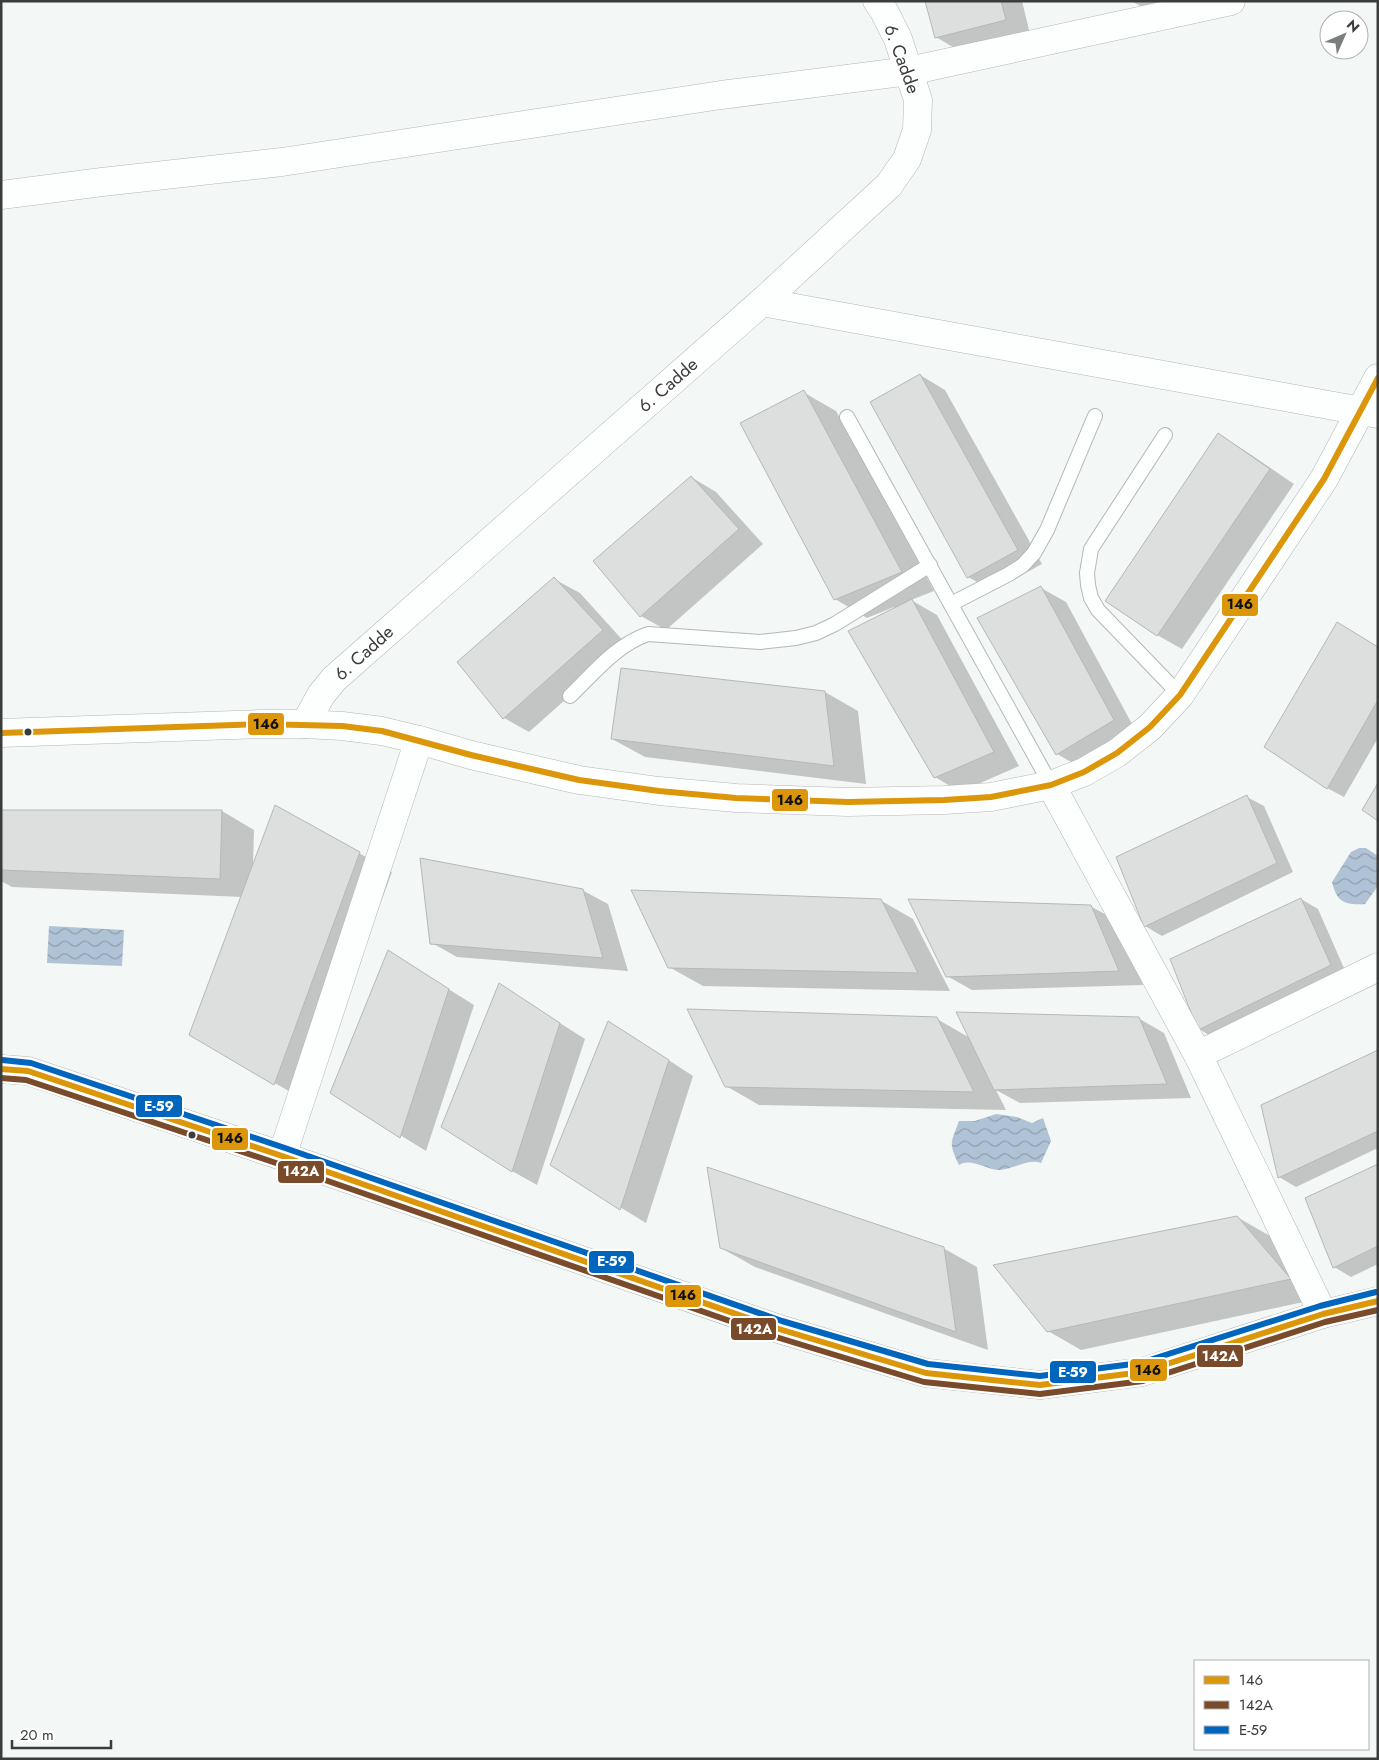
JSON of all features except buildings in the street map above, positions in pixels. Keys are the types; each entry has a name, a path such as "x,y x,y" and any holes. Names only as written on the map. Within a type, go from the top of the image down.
{"street":[{"name":"6. Cadde","path":"305,724 321,695 334,678 762,302 889,185 907,159 917,130 918,100 898,39 877,1"},
{"path":"1,195 282,162 721,95 910,72 1231,1"},
{"path":"762,302 1370,412"},
{"path":"1,733 176,726 305,724 342,726 382,731 470,755 579,780 659,791 736,798 848,802 944,800 991,797 1052,785 1084,772 1117,753 1150,727 1180,695 1370,412 1378,378"},
{"path":"282,1156 419,740"},
{"path":"1052,785 1198,1055 1323,1314"},
{"path":"1198,1055 1378,967"},
{"path":"1,1069 28,1072 282,1156 779,1329 926,1373 1040,1385 1142,1372 1323,1314 1378,1301"}],"lane":[{"path":"951,604 1009,574 1023,565 1034,553 1047,530 1095,416"},
{"path":"847,417 1052,785"},
{"path":"1166,435 1091,549 1087,573 1092,598 1098,610 1180,695"},
{"path":"570,696 625,644 642,636 648,634 760,642 796,638 816,633 835,624 930,565"}],"water":[{"path":"1359,848 1366,848 1378,856 1378,886 1365,904 1352,904 1339,898 1332,882 1351,852"},
{"path":"49,926 124,930 122,966 47,963"},
{"path":"996,1114 1017,1117 1032,1123 1043,1118 1051,1141 1041,1163 1026,1163 1000,1170 969,1162 959,1165 953,1152 952,1143 959,1121 975,1121"}],"transit line":[{"name":"146","path":"1,733 260,724 342,726 382,731 471,755 579,780 659,791 736,798 848,802 944,800 991,797 1051,785 1084,772 1117,753 1150,727 1180,695 1324,479 1378,378"},
{"name":"E-59","path":"2,1060 31,1063 285,1148 782,1321 928,1364 1040,1376 1140,1363 1320,1306 1376,1292"},
{"name":"146","path":"1,1069 28,1071 282,1156 779,1329 926,1373 1040,1385 1142,1372 1323,1314 1378,1301"},
{"name":"142A","path":"1,1078 26,1080 279,1164 776,1337 924,1382 1040,1394 1143,1381 1325,1322 1378,1310"}]}
